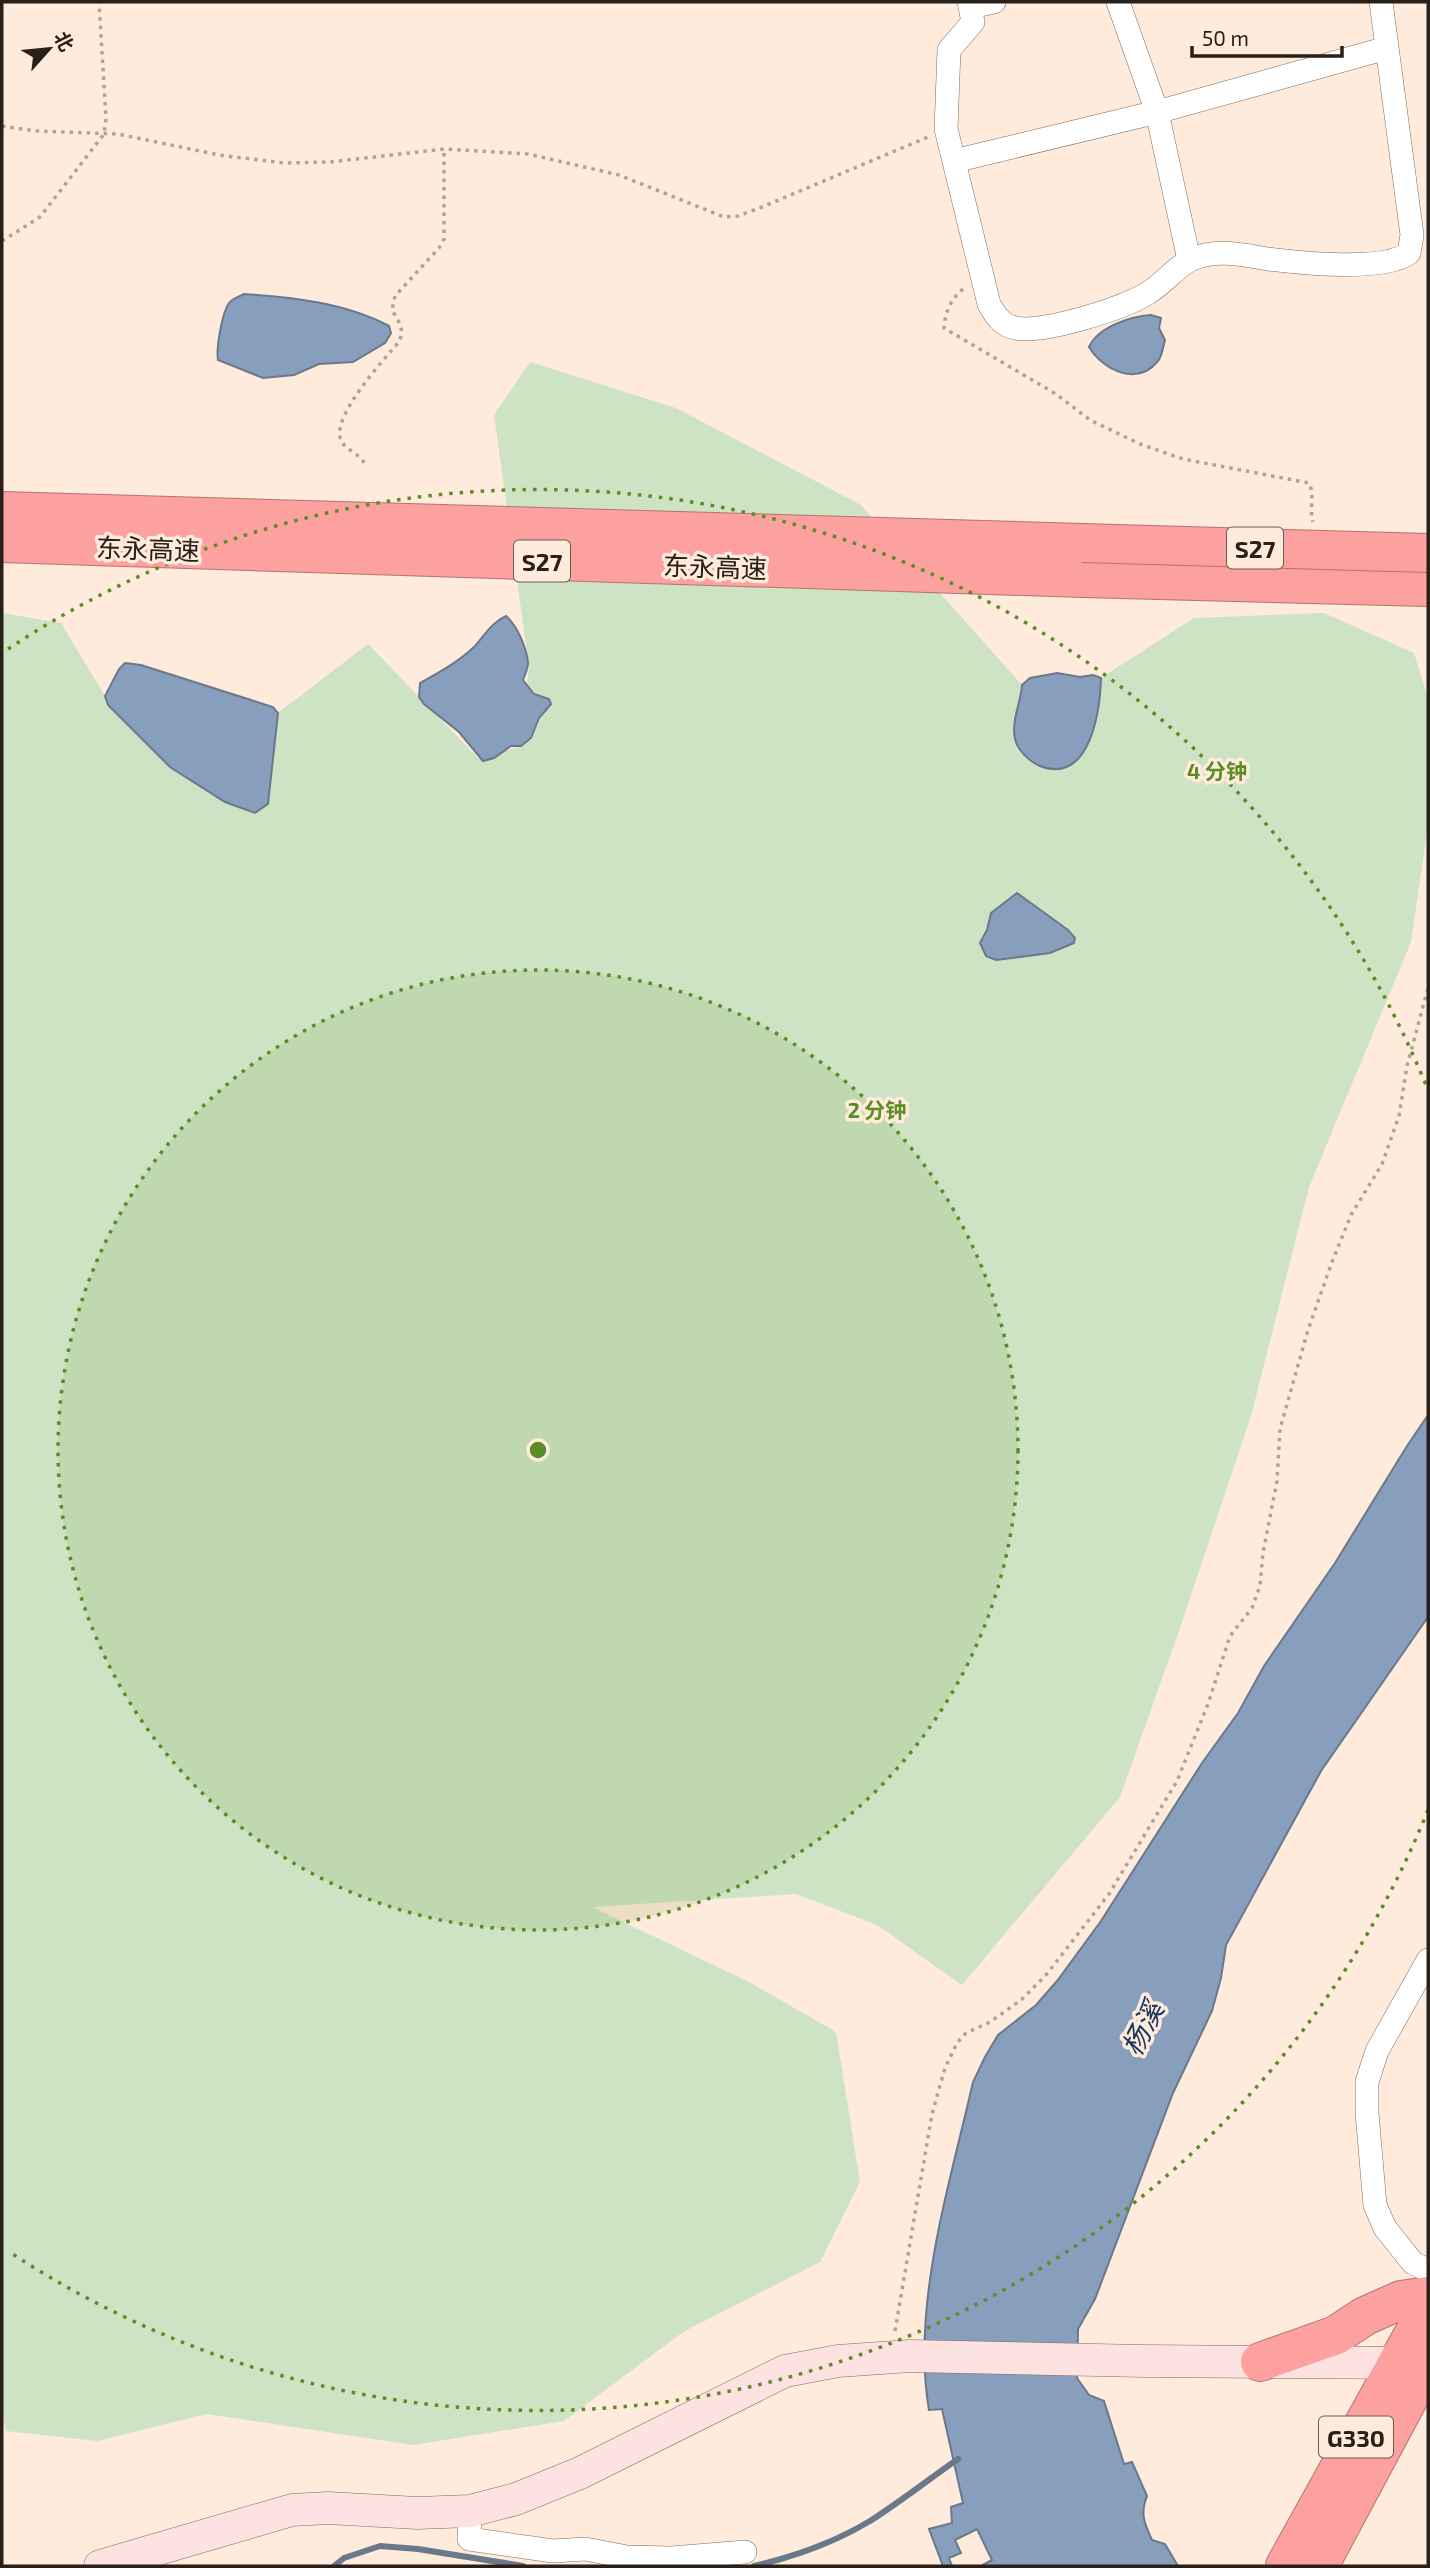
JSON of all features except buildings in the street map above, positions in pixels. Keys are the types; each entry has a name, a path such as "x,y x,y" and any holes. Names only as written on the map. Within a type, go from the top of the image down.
{"highway":[{"name":"东永高速","path":"2,511 1083,561 1428,587"},
{"name":"东永高速","path":"2,543 1083,561 1428,553"},
{"path":"1260,2362 1336,2335 1365,2316 1401,2300 1428,2296"},
{"name":"G330","path":"1319,2566 1420,2362 1428,2308"},
{"name":"G330","path":"1285,2566 1420,2362"}],"street":[{"path":"993,2 969,4 973,22 949,50 946,129 989,304 996,318 1016,328 1054,326 1101,313 1147,295 1189,260 1212,254 1234,253 1270,259 1375,264 1400,260 1409,253 1412,235 1381,2"},
{"path":"1118,2 1157,112 1189,260"},
{"path":"954,161 1157,112 1387,48"},
{"path":"1428,1960 1377,2051 1367,2082 1375,2205 1385,2228 1413,2263 1428,2270"},
{"path":"100,2566 292,2510 328,2508 417,2513 470,2511 516,2499 580,2473 785,2371 838,2361 898,2356 1143,2361 1420,2362"},
{"path":"470,2511 469,2539 497,2544 553,2551 585,2549 627,2557 672,2558 746,2552"}],"path":[{"path":"2,241 40,218 104,134 106,119 99,2"},
{"path":"2,126 36,131 118,134 219,155 284,163 330,162 444,149 528,154 619,175 724,217 738,216 762,207 946,129"},
{"path":"364,463 360,456 341,443 339,437 356,393 400,342 402,328 392,310 395,296 444,239 444,149"},
{"path":"983,278 972,282 954,296 944,318 944,328 1056,394 1090,420 1140,444 1183,460 1309,482 1312,491 1312,522 1319,526"},
{"path":"898,2356 894,2337 932,2114 945,2068 957,2043 966,2033 990,2022 1021,2000 1046,1975 1109,1894 1177,1781 1209,1704 1230,1636 1252,1608 1260,1586 1263,1553 1277,1481 1280,1429 1308,1330 1332,1262 1351,1215 1382,1164 1399,1116 1407,1066 1428,988"}],"green space":[{"path":"530,362 676,408 861,505 1022,685 1014,725 1058,768 1101,678 1194,618 1324,613 1414,653 1428,698 1428,825 1411,942 1309,1187 1251,1416 1120,1797 962,1985 877,1925 796,1894 592,1907 749,1982 836,2032 860,2182 820,2262 683,2332 564,2421 413,2445 207,2414 97,2441 6,2431 2,2411 2,613 61,623 105,696 255,813 278,713 368,644 479,759 521,746 529,666 494,415"}],"water":[{"path":"244,294 300,299 337,307 389,326 391,333 385,343 353,362 319,364 294,375 263,378 218,360 220,331 226,308 232,300"},
{"path":"1151,315 1161,318 1159,328 1165,340 1159,359 1150,369 1131,374 1121,372 1103,363 1089,347 1107,328"},
{"path":"506,616 518,631 526,651 528,665 523,680 534,694 549,699 551,704 539,718 531,738 521,746 511,746 494,758 483,761 459,732 424,704 419,697 420,683 463,657 492,626"},
{"path":"125,663 141,665 273,707 278,713 268,804 255,813 225,802 170,767 108,705 105,696"},
{"path":"1057,673 1101,678 1098,708 1089,742 1081,755 1070,765 1057,769 1040,766 1028,758 1019,748 1014,732 1022,685 1030,678"},
{"path":"1017,893 1068,930 1075,938 1074,943 1050,953 996,960 986,956 980,943 991,913"},
{"name":"杨溪","path":"1428,1415 1428,1617 1321,1771 1226,1945 1212,2011 1173,2093 1095,2299 1078,2329 1077,2378 1089,2395 1104,2401 1124,2464 1132,2462 1147,2496 1143,2513 1149,2534 1152,2540 1165,2544 1178,2566 981,2566 992,2560 977,2529 955,2540 961,2553 949,2558 952,2566 943,2566 929,2529 952,2523 951,2507 963,2503 942,2409 929,2410 925,2329 929,2287 944,2203 973,2082 998,2035 1036,2005 1101,1921 1202,1763 1238,1713 1264,1666 1335,1563"}],"waterway":[{"path":"754,2566 814,2548 857,2529 958,2459"},
{"path":"334,2566 344,2558 380,2546 418,2549 523,2566"}]}
